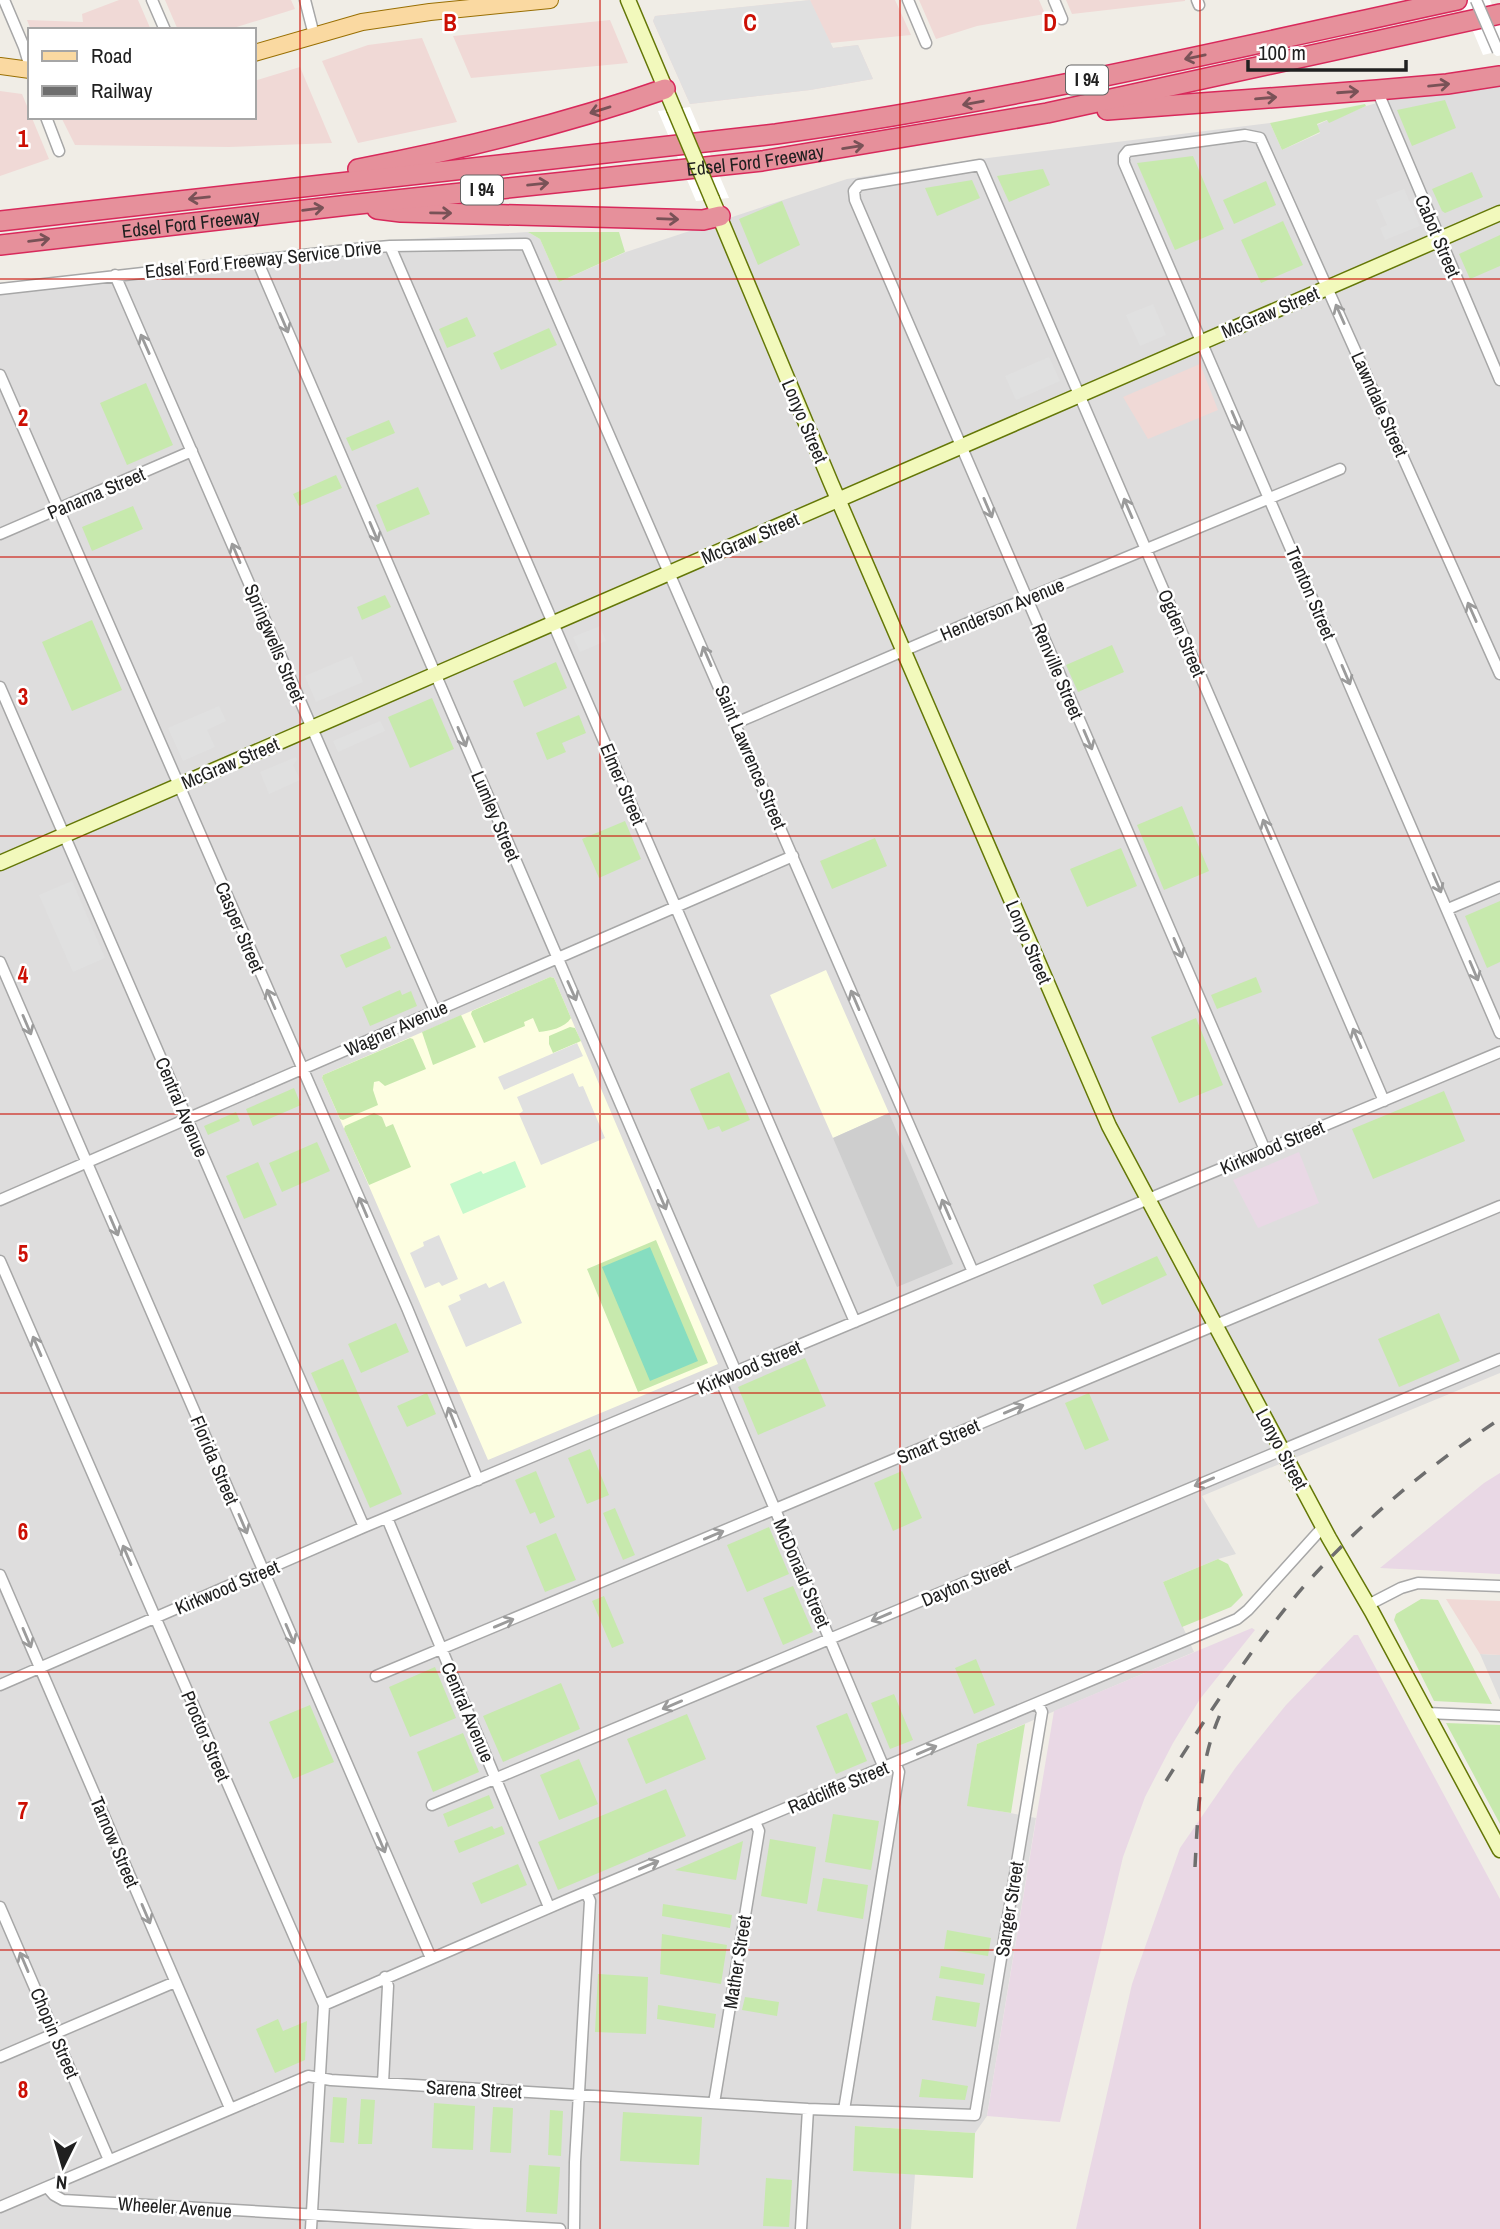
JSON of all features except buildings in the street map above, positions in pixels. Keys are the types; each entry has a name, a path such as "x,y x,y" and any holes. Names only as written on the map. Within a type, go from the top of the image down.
{"highway":[{"name":"Edsel Ford Freeway","path":"0,221 735,139 877,120 989,100 1457,0"},
{"name":"Edsel Ford Freeway","path":"0,245 762,162 1046,113 1500,14"},
{"path":"1046,113 1377,90 1500,76"},
{"path":"267,190 300,178 404,160 508,137 561,123 665,89"},
{"path":"349,205 401,212 703,220 716,208"}],"main road":[{"path":"256,52 362,22 550,0"},
{"path":"0,66 28,68"}],"street":[{"path":"4,0 28,61"},
{"path":"152,0 164,28"},
{"path":"305,0 314,34"},
{"name":"Lonyo Street","path":"628,0 838,499 1106,1118 1322,1527 1368,1605 1499,1848"},
{"path":"908,0 926,43"},
{"path":"1054,0 1062,19"},
{"path":"1476,0 1499,54"},
{"name":"Cabot Street","path":"1377,90 1500,380"},
{"path":"47,119 59,151"},
{"name":"Lawndale Street","path":"1124,154 1132,149 1245,135 1256,136 1263,142 1500,674"},
{"name":"Trenton Street","path":"1124,154 1124,163 1500,1033"},
{"name":"Ogden Street","path":"854,191 864,183 980,165 1384,1101"},
{"name":"Renville Street","path":"854,191 855,200 1265,1150"},
{"name":"McGraw Street","path":"0,863 1500,213"},
{"name":"Edsel Ford Freeway Service Drive","path":"0,289 390,246 526,244"},
{"name":"Saint Lawrence Street","path":"526,244 973,1272"},
{"name":"Elmer Street","path":"390,246 855,1322"},
{"name":"Lumley Street","path":"257,260 736,1372"},
{"name":"Springwells Street","path":"115,275 435,1011"},
{"name":"Casper Street","path":"0,374 407,1308 478,1480"},
{"name":"Panama Street","path":"0,534 192,451"},
{"name":"Henderson Avenue","path":"736,723 903,650 1340,469"},
{"name":"Central Avenue","path":"0,687 365,1527"},
{"name":"Wagner Avenue","path":"0,1200 793,856"},
{"path":"1448,909 1500,887"},
{"name":"Florida Street","path":"0,962 430,1958"},
{"name":"Kirkwood Street","path":"0,1685 365,1527 1500,1052"},
{"name":"Smart Street","path":"376,1676 1500,1206"},
{"name":"Proctor Street","path":"0,1261 324,2005 311,2229"},
{"name":"Dayton Street","path":"432,1805 1500,1359"},
{"name":"McDonald Street","path":"720,1379 884,1768"},
{"name":"Central Avenue","path":"387,1518 549,1907"},
{"name":"Radcliffe Street","path":"324,2005 549,1907 1237,1619 1322,1527"},
{"name":"Tarnow Street","path":"0,1575 230,2108"},
{"path":"1368,1605 1401,1588 1419,1583 1500,1586"},
{"name":"Sanger Street","path":"975,2115 1042,1712 1038,1703"},
{"path":"1426,1713 1500,1716"},
{"path":"845,2110 899,1772 895,1763"},
{"name":"Mather Street","path":"714,2103 759,1831 755,1822"},
{"path":"574,2229 590,1901 586,1892"},
{"name":"Chopin Street","path":"0,1907 108,2160"},
{"path":"383,2083 388,1986 385,1977"},
{"path":"0,2057 175,1982"},
{"name":"Sarena Street","path":"0,2207 308,2076 808,2109 975,2115"},
{"path":"801,2229 808,2109"},
{"name":"Wheeler Avenue","path":"47,2187 63,2200 559,2229"}],"shaded area":[{"path":"119,0 138,0 150,28 30,28 27,20 83,22 82,14"},
{"path":"165,0 291,0 295,9 233,28 177,28"},
{"path":"810,0 833,48 858,45 873,79 810,90 690,104 653,21 655,16"},
{"path":"812,0 895,0 911,35 830,43 833,48 858,45 873,79 810,90 690,104 653,21 655,16"},
{"path":"919,0 1039,0 1045,14 977,26 936,39"},
{"path":"1066,0 1185,0 1185,1 1072,14"},
{"path":"610,20 628,63 471,78 453,36"},
{"path":"422,38 457,122 358,143 322,61 368,45"},
{"path":"300,67 332,143 229,147 75,145 62,119 256,119 256,80"},
{"path":"1500,70 1500,1373 1202,1496 1236,1554 1163,1582 1194,1652 977,1744 968,1805 1036,1818 987,2116 975,2133 856,2126 853,2171 915,2174 911,2229 0,2229 0,283 394,240 528,232 540,239 559,282 626,252 847,179 972,160 1270,123 1282,150 1320,133 1317,125 1366,106"},
{"path":"0,91 22,94 28,108 28,119 32,119 49,159 0,176"},
{"path":"1404,189 1420,226 1385,240 1380,228 1387,225 1376,200"},
{"path":"1153,304 1166,335 1140,346 1126,315"},
{"path":"1049,357 1060,381 1016,400 1005,376"},
{"path":"1200,364 1218,410 1148,439 1123,397"},
{"path":"600,626 606,641 580,652 573,637"},
{"path":"352,656 363,682 316,702 305,676"},
{"path":"219,706 226,721 207,730 215,747 183,761 168,728"},
{"path":"380,721 385,731 338,752 333,741"},
{"path":"296,757 293,765 300,780 269,794 260,772"},
{"path":"72,881 105,958 73,972 39,895"},
{"path":"826,970 889,1113 833,1138 770,995"},
{"path":"550,977 554,978 718,1364 488,1460 322,1078 323,1075"},
{"path":"577,1043 583,1056 504,1090 498,1077"},
{"path":"573,1073 579,1087 583,1086 605,1138 541,1165 519,1114 523,1111 517,1097"},
{"path":"889,1113 953,1264 897,1287 833,1138"},
{"path":"1299,1152 1319,1203 1258,1228 1233,1180"},
{"path":"439,1235 458,1279 442,1286 439,1282 425,1288 410,1253 424,1246 423,1242"},
{"path":"504,1281 522,1323 466,1347 448,1306 461,1300 459,1295 486,1283 489,1288"},
{"path":"1500,1473 1500,1574 1380,1568 1484,1483"},
{"path":"1446,1599 1500,1601 1500,1655 1480,1654"},
{"path":"1252,1628 1255,1630 1200,1699 1145,1797 1123,1857 1060,2122 987,2116 1054,1711"},
{"path":"1354,1635 1358,1635 1500,1899 1500,2229 1076,2229 1132,1984 1180,1848 1236,1767 1286,1705"},
{"path":"1480,1654 1500,1655 1500,1700"}],"green space":[{"path":"1445,100 1456,128 1412,146 1397,110"},
{"path":"1365,104 1366,106 1329,123 1327,120 1317,124 1320,132 1282,150 1270,123"},
{"path":"1193,156 1224,229 1175,250 1137,163"},
{"path":"1043,169 1050,185 1009,202 997,176"},
{"path":"1472,172 1483,197 1445,213 1442,211 1432,189"},
{"path":"972,180 980,198 937,216 925,188"},
{"path":"1266,181 1276,205 1234,224 1223,200"},
{"path":"782,201 800,245 758,265 739,219"},
{"path":"1283,221 1303,265 1261,283 1241,240"},
{"path":"528,232 619,232 625,252 559,282 540,239"},
{"path":"1500,235 1500,266 1470,279 1459,254"},
{"path":"467,317 476,336 447,348 439,329"},
{"path":"549,328 557,345 501,370 493,353"},
{"path":"146,383 173,445 127,465 100,403"},
{"path":"389,420 395,433 352,451 346,438"},
{"path":"336,475 342,488 299,506 293,494"},
{"path":"418,487 430,514 387,532 376,505"},
{"path":"133,506 143,529 92,551 82,527"},
{"path":"385,595 391,607 362,620 357,607"},
{"path":"92,620 122,690 72,711 42,642"},
{"path":"1112,645 1124,672 1078,692 1066,665"},
{"path":"556,662 567,688 524,707 513,681"},
{"path":"432,698 454,749 410,768 388,717"},
{"path":"579,715 586,733 562,743 566,752 547,760 536,733"},
{"path":"1182,806 1209,871 1164,890 1137,825"},
{"path":"625,821 641,859 599,878 582,839"},
{"path":"875,838 887,866 832,889 820,861"},
{"path":"1121,848 1137,886 1087,907 1070,869"},
{"path":"1500,901 1500,962 1487,968 1465,916"},
{"path":"386,936 391,948 346,968 340,955"},
{"path":"550,977 554,978 571,1018 565,1024 539,1032 533,1018 524,1022 525,1026 484,1043 472,1011"},
{"path":"1256,977 1262,992 1217,1009 1211,995"},
{"path":"400,990 402,995 411,991 417,1006 370,1026 362,1007"},
{"path":"461,1015 476,1047 433,1065 422,1032"},
{"path":"1196,1018 1223,1085 1179,1103 1151,1037"},
{"path":"570,1027 575,1028 581,1041 553,1053 549,1036"},
{"path":"413,1039 426,1069 385,1086 379,1081 374,1082 373,1090 378,1105 340,1119 323,1075"},
{"path":"729,1072 750,1120 722,1132 719,1126 708,1130 690,1089"},
{"path":"294,1088 301,1105 253,1126 246,1109"},
{"path":"1444,1091 1465,1141 1373,1179 1352,1129"},
{"path":"236,1112 240,1121 208,1135 204,1126"},
{"path":"374,1113 382,1117 386,1127 393,1124 411,1167 369,1185 344,1129 345,1126"},
{"path":"317,1142 330,1171 282,1192 269,1163"},
{"path":"515,1161 526,1187 463,1214 450,1184"},
{"path":"258,1162 277,1205 244,1219 226,1176"},
{"path":"656,1240 708,1363 638,1392 587,1269"},
{"path":"650,1247 698,1361 650,1381 602,1267"},
{"path":"1157,1256 1167,1275 1102,1305 1093,1285"},
{"path":"1439,1313 1460,1361 1399,1387 1378,1339"},
{"path":"396,1323 409,1352 361,1373 348,1344"},
{"path":"805,1358 826,1406 758,1435 738,1387"},
{"path":"343,1359 402,1494 370,1508 311,1373"},
{"path":"427,1393 436,1414 407,1427 397,1406"},
{"path":"1089,1393 1109,1440 1085,1450 1065,1403"},
{"path":"590,1449 609,1495 587,1504 568,1458"},
{"path":"536,1471 555,1517 540,1524 535,1512 530,1514 515,1480"},
{"path":"902,1471 922,1518 893,1531 874,1483"},
{"path":"615,1508 635,1555 623,1560 603,1513"},
{"path":"769,1527 789,1574 747,1592 727,1545"},
{"path":"556,1533 576,1580 545,1592 526,1546"},
{"path":"1218,1559 1228,1564 1243,1595 1231,1607 1182,1627 1163,1582"},
{"path":"793,1586 813,1632 783,1645 763,1598"},
{"path":"604,1596 624,1643 612,1648 592,1601"},
{"path":"1421,1599 1438,1600 1492,1704 1434,1701 1394,1620 1396,1614"},
{"path":"976,1659 995,1705 974,1714 955,1668"},
{"path":"435,1667 456,1718 410,1737 389,1687"},
{"path":"561,1683 580,1729 503,1762 483,1716"},
{"path":"894,1694 913,1740 890,1749 871,1703"},
{"path":"310,1705 334,1762 293,1779 269,1722"},
{"path":"847,1713 867,1761 836,1774 816,1726"},
{"path":"687,1714 706,1759 646,1784 627,1739"},
{"path":"1446,1723 1500,1725 1500,1824"},
{"path":"1025,1724 1011,1813 967,1806 977,1744"},
{"path":"463,1733 479,1772 433,1792 417,1752"},
{"path":"579,1759 598,1804 559,1820 540,1775"},
{"path":"666,1789 686,1836 558,1890 538,1842"},
{"path":"489,1795 494,1808 448,1827 443,1814"},
{"path":"833,1814 879,1821 871,1870 825,1862"},
{"path":"492,1826 494,1829 502,1826 505,1834 459,1853 454,1841"},
{"path":"770,1839 816,1847 807,1904 761,1896"},
{"path":"743,1841 736,1880 675,1870"},
{"path":"518,1864 527,1885 481,1904 472,1883"},
{"path":"823,1878 868,1885 863,1919 817,1911"},
{"path":"663,1904 732,1915 730,1928 662,1916"},
{"path":"947,1930 991,1938 988,1956 944,1949"},
{"path":"662,1934 727,1945 721,1984 660,1974"},
{"path":"941,1966 985,1974 983,1985 939,1978"},
{"path":"598,1974 648,1977 646,2034 595,2032"},
{"path":"936,1996 980,2003 976,2027 932,2020"},
{"path":"745,1997 779,2002 777,2016 742,2010"},
{"path":"658,2005 716,2014 714,2028 657,2019"},
{"path":"278,2019 283,2031 307,2021 305,2060 275,2073 256,2029"},
{"path":"922,2079 968,2086 965,2100 919,2097"},
{"path":"333,2097 347,2098 344,2143 330,2142"},
{"path":"361,2099 375,2100 372,2144 358,2144"},
{"path":"434,2103 475,2106 473,2150 432,2148"},
{"path":"493,2107 513,2108 511,2153 490,2152"},
{"path":"550,2110 563,2111 561,2156 548,2155"},
{"path":"623,2112 702,2117 699,2165 620,2161"},
{"path":"855,2126 975,2133 973,2178 853,2171"},
{"path":"529,2165 560,2167 557,2214 526,2212"},
{"path":"766,2178 792,2180 789,2227 763,2226"}],"pier":[{"path":"1460,0 1490,0 1500,24 1500,51 1483,55"},
{"path":"690,107 729,198 696,201 658,111"}],"railway":[{"path":"1166,1781 1267,1632 1327,1561 1397,1496 1500,1419"},
{"path":"1195,1867 1204,1766 1223,1708"}]}
